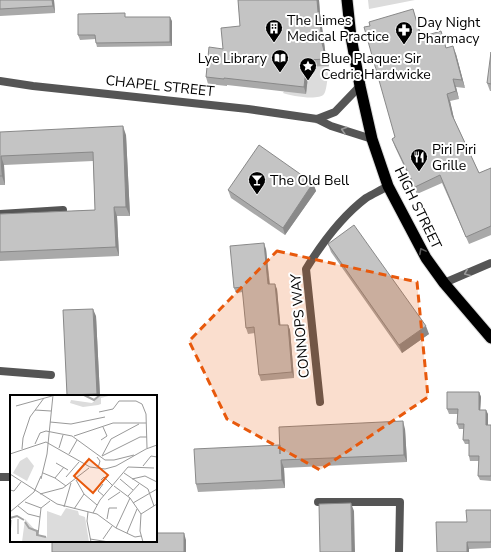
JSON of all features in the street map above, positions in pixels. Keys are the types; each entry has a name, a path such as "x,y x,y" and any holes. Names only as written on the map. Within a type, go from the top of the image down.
{"highway":[{"name":"HIGH STREET","path":"347,0 351,36 360,86 372,138 388,186 426,258 444,283 491,338"}],"street":[{"name":"CHAPEL STREET","path":"0,81 33,86 248,109 316,119 331,126 372,138"},
{"name":"CHAPEL STREET","path":"316,119 335,112 360,86"},
{"name":"CONNOPS WAY","path":"320,402 306,269 317,251 345,216 367,198 388,186"},
{"path":"0,214 63,210"},
{"path":"444,283 491,263"},
{"path":"0,371 51,375"},
{"path":"318,502 400,502 399,552"}],"highlighted area":[{"path":"277,251 417,282 428,397 320,470 227,419 189,341"}],"shaded area":[{"path":"368,0 415,0 369,9"},
{"path":"329,66 326,89 324,94 321,96 311,98 283,93 309,67"}],"building":[{"path":"0,0 52,0 53,6 0,9"},
{"path":"238,0 317,0 322,43 326,59 307,60 304,87 206,77 209,47 223,49 221,28 240,26"},
{"path":"413,9 421,37 441,31 446,48 453,46 462,80 453,79 456,91 447,94 452,115 479,173 491,168 491,226 466,237 440,175 415,187 392,139 395,137 364,27 370,26 369,22"},
{"path":"125,13 125,17 170,17 170,42 96,43 95,35 78,35 78,14"},
{"path":"491,52 491,84 487,83"},
{"path":"123,126 126,207 114,207 116,247 0,252 0,214 95,210 93,152 1,156 2,176 0,176 0,132"},
{"path":"259,145 313,183 283,228 228,190"},
{"path":"354,225 426,326 399,345 328,244"},
{"path":"264,243 268,284 275,284 279,325 288,325 292,372 259,375 254,327 246,328 242,287 234,288 230,246"},
{"path":"93,309 97,394 67,395 63,310"},
{"path":"447,392 479,392 479,410 486,410 486,425 491,425 491,476 478,476 479,456 469,456 469,440 463,440 464,424 457,424 458,409 447,409"},
{"path":"403,421 404,455 281,460 282,480 196,484 194,449 280,445 279,427"},
{"path":"351,503 352,552 320,552 319,504"},
{"path":"466,510 491,510 491,542 467,542 467,552 437,552 436,522 467,522"},
{"path":"157,533 184,533 184,552 52,552 52,542 157,542"}],"place":[{"name":"The Limes Medical Practice","path":"274,43"},
{"name":"Day Night Pharmacy","path":"404,45"},
{"name":"Lye Library","path":"280,73"},
{"name":"Blue Plaque: Sir Cedric Hardwicke","path":"308,81"},
{"name":"Piri Piri Grille","path":"419,172"},
{"name":"The Old Bell","path":"257,195"}]}
